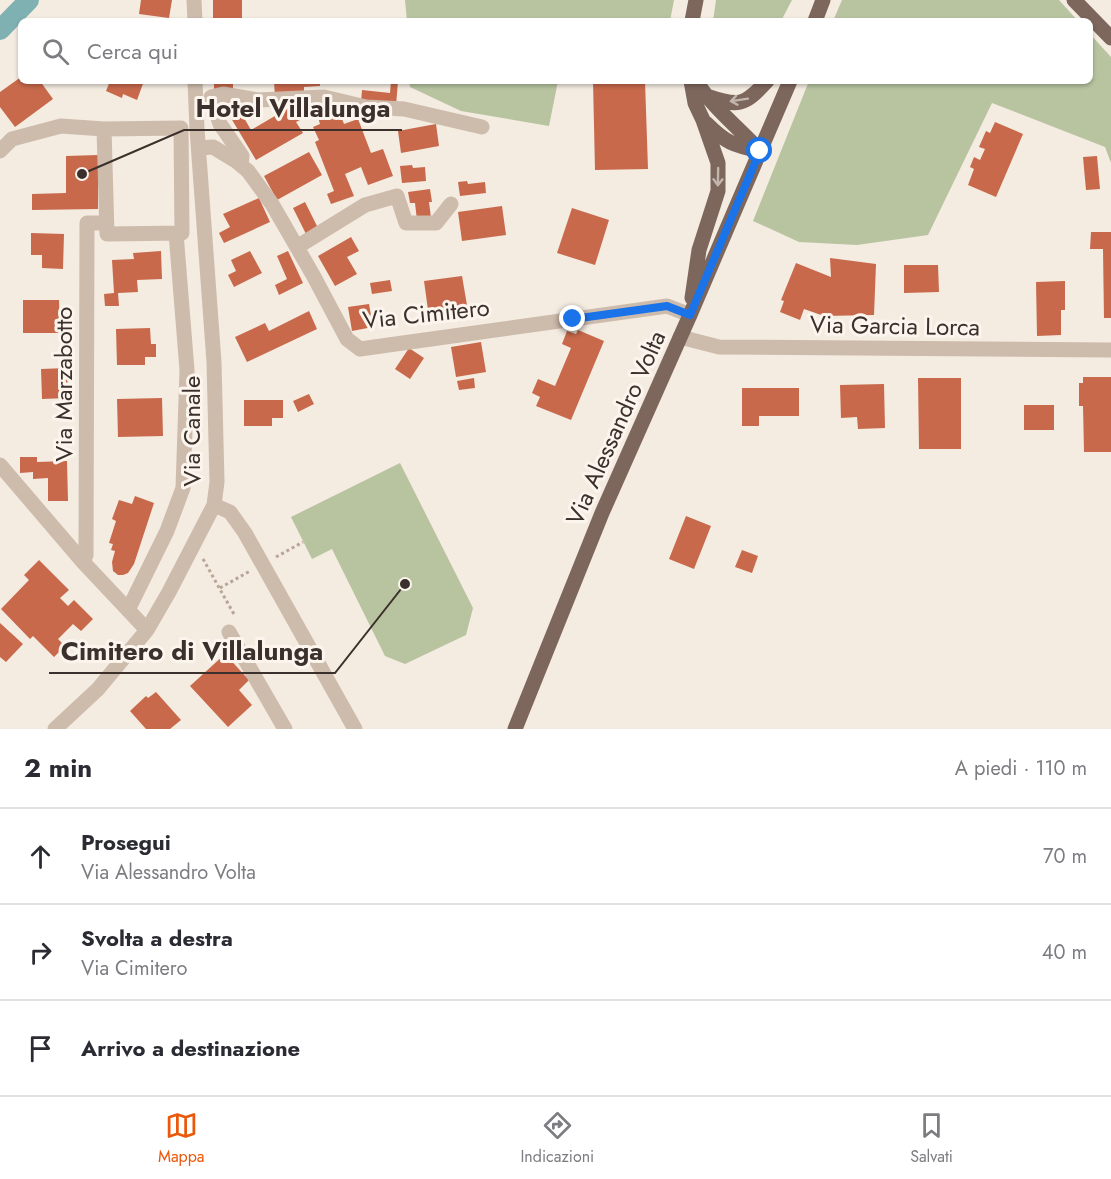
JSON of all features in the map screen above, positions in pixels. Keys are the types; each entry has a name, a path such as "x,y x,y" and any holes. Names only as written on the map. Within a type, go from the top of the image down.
{"main road":[{"path":"693,18 696,0"},
{"path":"815,18 823,0"},
{"path":"1078,5 1111,23"},
{"path":"1078,5 1091,18"},
{"path":"1093,20 1111,38"},
{"path":"690,315 699,250 718,191 718,163 695,103 692,84"},
{"path":"698,84 704,95 760,151"},
{"path":"704,95 724,102 739,103 753,97 764,84"},
{"name":"Via Alessandro Volta","path":"515,729 600,519 789,84"},
{"path":"703,120 719,136 734,145 760,151"}],"street":[{"path":"195,0 195,18"},
{"name":"Via Canale","path":"55,729 98,689 147,630 213,505 217,482 214,362 195,84"},
{"path":"241,165 242,156 220,124 211,97 223,94 258,100 324,97 366,106 404,109 482,127"},
{"path":"0,151 12,139 61,126 104,129 197,129"},
{"path":"104,129 107,234 182,233 181,128"},
{"name":"Via Cimitero","path":"199,148 213,147 248,171 272,204 347,339 360,349 667,306 690,315"},
{"path":"297,247 365,205 397,196 406,223 436,223 451,204"},
{"path":"182,214 203,213"},
{"name":"Via Marzabotto","path":"83,562 86,555 87,223 106,223"},
{"name":"Via Canale","path":"128,610 167,531 183,488 187,370 176,233"},
{"name":"Via Garcia Lorca","path":"680,337 719,346 1111,350"},
{"path":"1,470 147,630"},
{"path":"213,505 230,512 245,533 355,729"},
{"path":"229,632 285,729"}],"green space":[{"path":"405,0 674,0 671,18 407,18"},
{"path":"716,0 792,0 783,18 713,18"},
{"path":"842,0 1059,0 1075,18 834,18"},
{"path":"1093,37 1111,57 1111,163 1105,147 992,103 928,235 857,245 799,242 753,221 808,84 1093,84"},
{"path":"410,84 557,84 549,126 461,111 410,87"},
{"path":"400,463 473,608 466,635 405,664 385,656 332,549 312,559 291,517"}],"building":[{"path":"141,0 172,0 169,18 139,14"},
{"path":"213,0 242,0 242,18 213,18"},
{"path":"18,79 18,84 42,84 53,99 15,127 0,107 0,92"},
{"path":"109,84 143,84 137,100 123,94 122,98 106,91"},
{"path":"214,84 233,84 233,89 214,90"},
{"path":"274,84 320,84 320,86 304,87 304,98 275,98"},
{"path":"391,84 398,84 396,106 361,102 362,90 390,93"},
{"path":"593,84 645,84 648,169 595,170"},
{"path":"232,97 251,130 292,106 300,120 296,122 303,133 256,160 222,103"},
{"path":"337,106 344,124 358,119 371,153 383,149 393,176 368,185 361,167 345,174 354,196 331,204 327,194 334,191 315,142 319,140 313,127 320,124 317,114"},
{"path":"995,122 1023,134 996,197 968,185 974,169 970,167 974,157 980,160 985,149 979,147 986,131 990,133"},
{"path":"436,124 439,146 401,153 398,131"},
{"path":"309,152 322,175 277,200 264,176"},
{"path":"98,155 98,209 32,210 32,194 66,193 66,156"},
{"path":"1097,156 1100,189 1086,190 1083,157"},
{"path":"412,165 413,168 425,167 426,181 402,183 400,166"},
{"path":"467,181 468,184 485,182 486,193 460,196 458,182"},
{"path":"430,189 431,218 417,220 415,203 410,203 408,192"},
{"path":"259,198 270,222 224,243 219,233 230,227 223,214"},
{"path":"305,202 318,228 306,234 293,208"},
{"path":"502,206 506,235 462,241 458,212"},
{"path":"572,208 609,220 595,265 557,253"},
{"path":"1091,232 1111,232 1111,318 1104,318 1103,249 1090,249"},
{"path":"31,233 64,234 63,269 42,268 42,255 31,255"},
{"path":"351,237 359,251 347,257 357,274 335,286 318,256"},
{"path":"161,251 162,279 137,280 138,292 118,293 119,306 105,306 104,294 114,293 112,260 134,259 133,253"},
{"path":"250,251 262,273 234,287 228,275 236,271 231,260"},
{"path":"288,251 303,283 279,295 275,285 287,279 277,256"},
{"path":"830,258 876,264 874,315 824,316 804,309 800,320 780,312 784,301 781,300 796,263 831,277"},
{"path":"904,265 938,265 939,292 904,293"},
{"path":"462,276 468,311 429,317 424,281"},
{"path":"390,280 392,291 372,294 370,283"},
{"path":"1065,281 1065,310 1061,310 1061,335 1037,336 1036,282"},
{"path":"23,300 59,300 60,333 23,333"},
{"path":"369,304 373,327 352,331 348,307"},
{"path":"309,311 317,329 247,362 235,337 265,323 269,331"},
{"path":"150,328 151,344 156,344 156,357 145,357 145,365 117,365 116,329"},
{"path":"578,330 604,341 571,420 536,406 540,397 532,393 538,379 555,386 571,348 562,344 567,331 576,334"},
{"path":"481,342 486,372 456,377 451,347"},
{"path":"409,348 424,358 410,379 395,369"},
{"path":"67,368 68,398 42,399 41,369"},
{"path":"1083,377 1111,377 1111,452 1084,452 1083,406 1079,406 1079,383 1083,383"},
{"path":"474,378 475,388 459,390 457,381"},
{"path":"918,378 961,378 961,449 919,449"},
{"path":"884,384 885,428 858,429 857,417 841,418 840,385"},
{"path":"742,388 799,388 799,416 759,416 759,426 742,426"},
{"path":"309,394 314,404 298,412 293,401"},
{"path":"162,398 163,436 118,437 117,399"},
{"path":"244,400 283,400 283,418 272,418 272,426 244,426"},
{"path":"1024,405 1054,405 1054,430 1024,430"},
{"path":"20,457 37,457 37,462 67,461 68,501 48,501 48,478 33,479 33,472 20,473"},
{"path":"135,496 154,503 134,564 128,573 118,575 113,571 112,562 115,551 111,550 113,544 109,543 116,521 112,519 119,500 132,504"},
{"path":"686,516 711,526 694,569 669,559"},
{"path":"742,550 758,556 752,573 735,567"},
{"path":"39,560 69,590 60,598 68,606 74,600 93,619 81,631 73,624 58,639 65,646 54,657 33,636 30,639 1,609 29,580 24,575"},
{"path":"0,623 23,644 6,662 0,657"},
{"path":"225,654 249,680 239,690 252,705 228,727 190,686"},
{"path":"156,692 181,720 170,729 146,729 130,711 146,696 148,698"}],"waterway":[{"path":"0,30 29,0"}],"place":[{"name":"Hotel Villalunga","path":"82,174"},
{"name":"Cimitero di Villalunga","path":"405,584"}],"route":[{"path":"573,319 667,306 690,315 760,151"}]}
